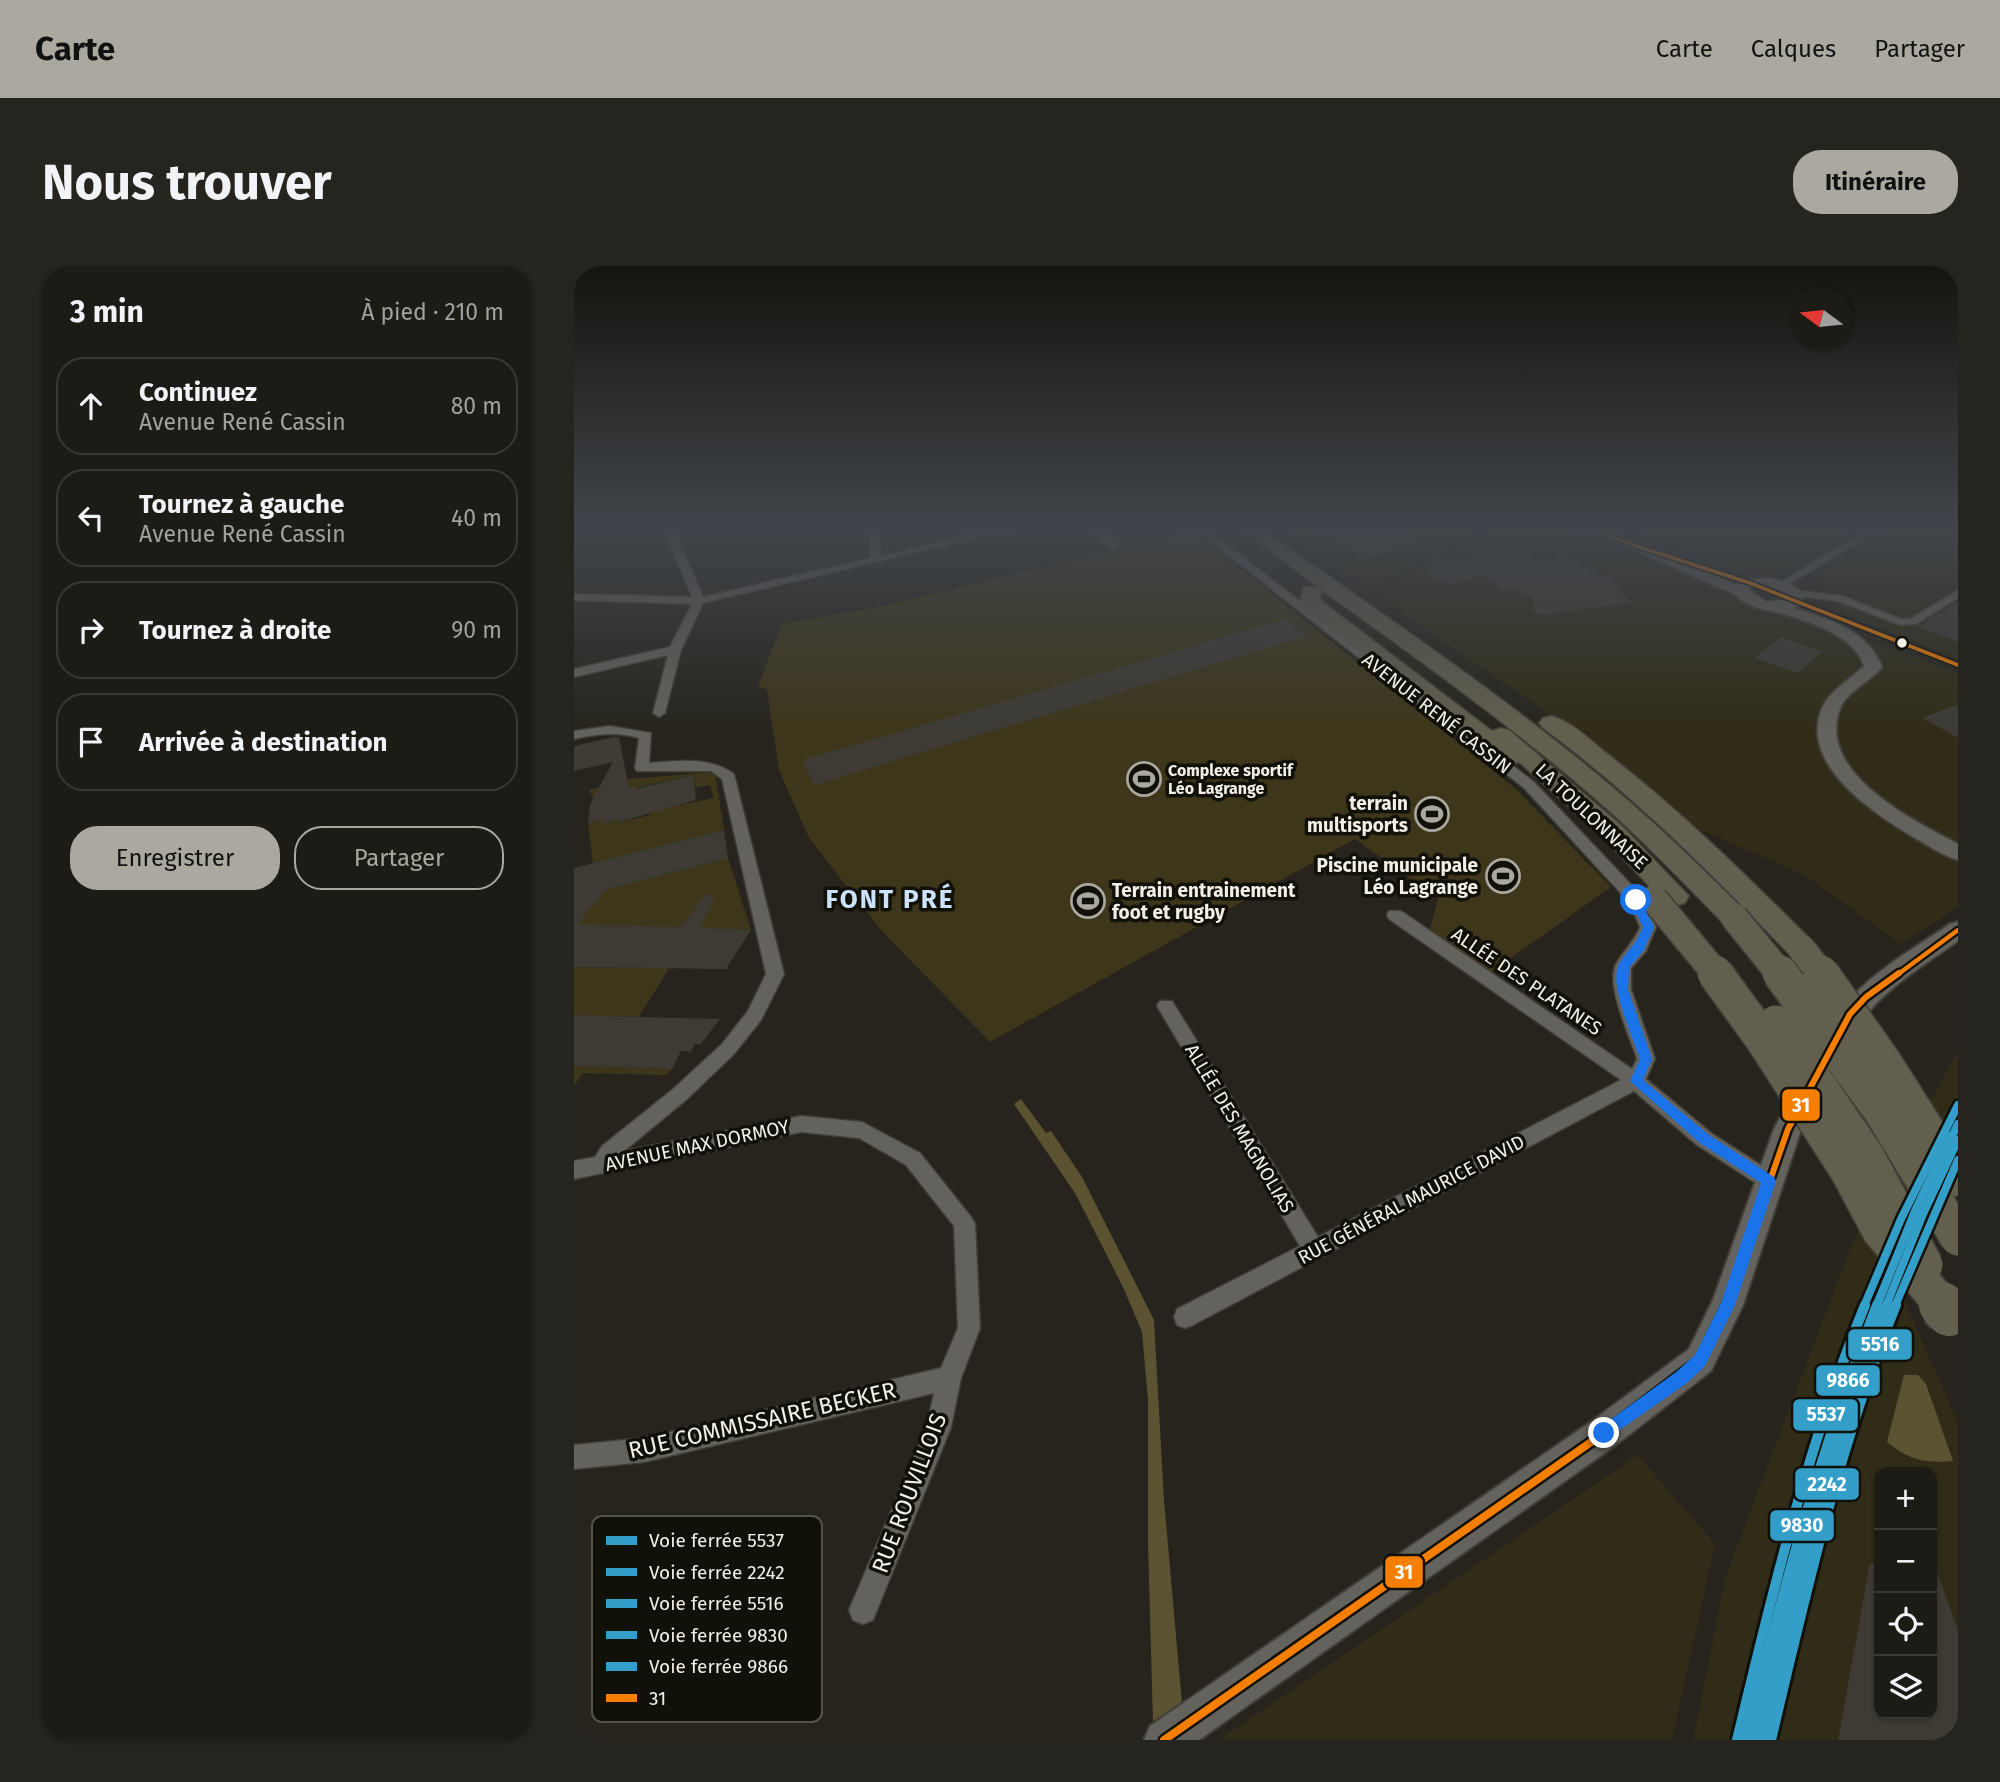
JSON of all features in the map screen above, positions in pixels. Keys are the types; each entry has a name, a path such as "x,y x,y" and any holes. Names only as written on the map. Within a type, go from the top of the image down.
{"highway":[{"path":"1311,596 1311,602 1521,765 1665,897 1837,1152 1880,1231 1954,1323"},
{"name":"LA TOULONNAISE","path":"1341,596 1502,709 1589,778 1703,883 1826,1030 1882,1110 1958,1238"},
{"path":"1376,622 1409,629 1605,761 1722,867 1801,948 1825,978 1958,1180"}],"main road":[{"path":"1752,596 1757,603 1810,619 1851,637 1872,657 1873,667 1837,698 1829,711 1827,738 1851,782 1881,809 1958,853"},
{"path":"1775,607 1787,596"},
{"path":"1791,596 1810,619"},
{"path":"1164,1740 1604,1433 1682,1377 1700,1360 1727,1305 1788,1129 1850,1014 1873,991 1958,930"}],"street":[{"path":"659,713 675,650 699,601 697,596"},
{"path":"574,597 699,601 721,596"},
{"name":"AVENUE RENÉ CASSIN","path":"1286,596 1529,785 1636,900 1648,927 1640,947 1623,967 1622,989 1646,1059 1636,1081"},
{"path":"1811,596 1839,598 1900,622 1912,622 1954,596"},
{"path":"574,673 675,650"},
{"path":"574,735 599,729 630,730 646,736 642,768 685,765 715,767 729,777 775,974 755,1015 727,1049 679,1096 609,1152 602,1164"},
{"name":"ALLÉE DES PLATANES","path":"1395,915 1636,1081"},
{"name":"ALLÉE DES MAGNOLIAS","path":"1166,1006 1314,1250"},
{"path":"1636,1081 1704,1139 1769,1181"},
{"name":"RUE GÉNÉRAL MAURICE DAVID","path":"1185,1317 1636,1081"},
{"name":"AVENUE MAX DORMOY","path":"574,1170 801,1124 862,1130"},
{"name":"RUE ROUVILLOIS","path":"862,1130 913,1159 964,1224 969,1328 949,1378 939,1427 863,1611"},
{"name":"RUE COMMISSAIRE BECKER","path":"574,1457 644,1450 949,1378"}],"shaded area":[{"name":"Complexe sportif Léo Lagrange","path":"925,596 1274,596 1516,789 1611,887 1487,975 1429,933 1438,898 1355,839 990,1042 880,929 809,838 779,770 767,689 758,686 782,624"},
{"path":"1377,596 1744,596 1958,673 1958,907 1901,944 1804,875 1694,827 1582,736"},
{"path":"1851,596 1958,596 1958,659 1831,608"},
{"path":"715,772 724,830 593,864 588,823 601,819 601,824 618,819 619,822 650,815 650,811 714,798 710,785 695,788 693,775 593,798 589,790 628,779"},
{"path":"728,858 751,930 574,928 574,897"},
{"path":"574,967 669,968 639,1017 574,1015"},
{"path":"1958,1051 1958,1185 1918,1124"},
{"path":"574,1066 672,1069 666,1075 583,1073 574,1086"},
{"path":"1021,1099 1046,1133 1051,1131 1082,1177 1154,1320 1164,1500 1182,1703 1153,1723 1148,1543 1148,1400 1142,1332 1123,1287 1075,1193 1014,1104"},
{"path":"1867,1214 1958,1423 1958,1740 1693,1740 1725,1578 1853,1241"},
{"path":"1904,1375 1918,1375 1926,1384 1953,1461 1918,1459 1902,1453 1887,1442"},
{"path":"1638,1455 1715,1544 1672,1740 1224,1740 1226,1735"}],"building":[{"path":"1529,596 1625,596 1631,602 1544,615 1534,612 1532,597"},
{"path":"1958,602 1958,642 1919,627 1938,614"},
{"path":"1286,619 1307,636 814,785 802,760"},
{"path":"1781,637 1822,652 1797,673 1754,658"},
{"path":"1958,704 1958,738 1923,718"},
{"path":"619,737 629,788 637,786 636,789 693,775 696,800 619,822 618,819 601,824 601,819 588,823 590,804 613,762 574,771 574,746"},
{"path":"724,830 728,858 607,889 577,924 681,927 706,894 714,899 700,928 751,930 726,969 574,967 574,868"},
{"path":"574,1015 720,1019 701,1044 694,1044 691,1052 681,1051 672,1069 574,1066"},
{"path":"1870,1563 1874,1563 1874,1719 1937,1719 1937,1572 1958,1630 1958,1740 1838,1740"}],"rail line":[{"name":"5537","path":"1737,1740 1783,1556 1839,1376 1892,1238 1958,1105"},
{"name":"9830","path":"1746,1740 1786,1581 1833,1425 1889,1273 1958,1124"},
{"name":"9866","path":"1753,1738 1797,1558 1850,1374 1915,1211 1950,1136"},
{"name":"2242","path":"1762,1740 1805,1560 1858,1376 1923,1214 1958,1140"},
{"name":"5516","path":"1771,1740 1813,1562 1866,1379 1931,1218 1958,1160"}],"transit line":[{"name":"31","path":"1782,596 1958,665"},
{"name":"31","path":"1164,1740 1604,1433 1700,1360 1727,1305 1788,1129 1850,1014 1866,997 1958,930"}],"place":[{"name":"Complexe sportif Léo Lagrange","path":"1144,779"},
{"name":"terrain multisports","path":"1432,814"},
{"name":"Piscine municipale Léo Lagrange","path":"1503,876"},
{"name":"Terrain entrainement foot et rugby","path":"1088,901"}],"district":[{"name":"FONT PRÉ","path":"890,899"}],"route":[{"path":"1604,1433 1682,1377 1700,1360 1727,1305 1769,1181 1704,1139 1636,1081 1646,1059 1622,989 1623,967 1640,947 1648,927 1636,900"}]}
